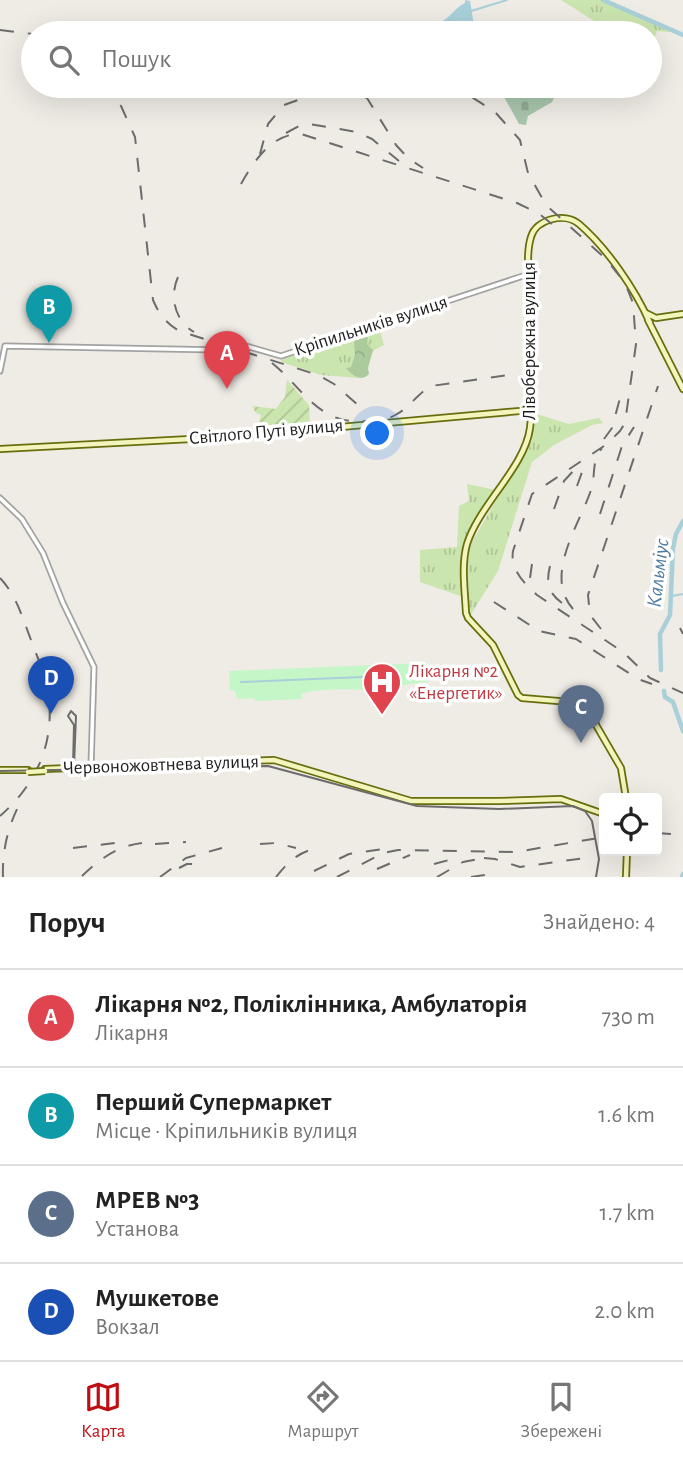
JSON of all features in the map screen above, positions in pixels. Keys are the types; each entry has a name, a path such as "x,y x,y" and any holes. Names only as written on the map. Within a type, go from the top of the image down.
{"main road":[{"name":"Лівобережна вулиця","path":"625,793 621,768 596,725 592,708 582,703 520,697 493,645 472,625 466,613 464,558 478,522 523,449 530,430 529,245 533,231 542,223 560,217 575,222 617,268 643,310 654,320"},
{"path":"683,314 654,320 657,337 683,389"},
{"name":"Світлого Путі вулиця","path":"0,449 229,437 531,410"},
{"name":"Червоножовтнева вулиця","path":"0,771 275,760 411,801 561,799 599,812"},
{"path":"626,877 627,856"}],"street":[{"name":"Кріпильників вулиця","path":"0,371 5,346 221,350 232,342 281,356 529,274"},
{"path":"0,498 22,519 42,551 63,603 94,667 91,767"}],"green space":[{"path":"561,0 603,0 653,21 594,21"},
{"path":"662,26 671,30 662,31"},
{"path":"505,98 554,98 552,102 528,116 526,125 519,124"},
{"path":"378,324 384,345 374,350 358,378 321,375 281,362 282,357"},
{"path":"368,336 367,344 373,350 369,374 360,378 346,368 351,367 355,355 354,342"},
{"path":"287,380 309,405 310,427 254,432 261,415 256,413 252,406 276,409 285,397"},
{"path":"533,413 569,424 599,418 603,423 592,425 554,445 532,462 498,571 470,616 468,549 526,448"},
{"path":"467,484 496,490 465,547 463,597 420,582 420,550 457,547 459,506 469,501"},
{"path":"425,663 429,674 428,682 384,689 319,690 302,693 301,699 256,701 254,698 237,699 235,691 230,690 229,671"}],"water":[{"path":"465,0 470,1 473,21 442,21 459,7"}],"waterway":[{"path":"471,11 507,0"},
{"name":"Кальміус","path":"603,0 651,21"},
{"name":"Кальміус","path":"662,26 683,35"},
{"name":"Кальміус","path":"661,670 660,634 670,615 673,548 683,521"},
{"path":"672,596 683,594"},
{"path":"241,682 386,676"},
{"name":"Кальміус","path":"664,691 665,697 673,702 683,731"}],"tram line":[{"path":"71,711 76,716 74,766 77,770 73,766 74,725 68,716 71,711"},
{"path":"0,771 268,766 417,806 499,809 573,806 585,811 592,821 599,859 596,877"}],"railway":[{"path":"0,30 21,33"},
{"path":"113,98 121,106 135,137 153,300 163,317 179,331 318,375 334,384 359,406"},
{"path":"260,154 268,124 284,105 304,98"},
{"path":"367,98 396,145 408,158 423,168"},
{"path":"473,98 495,112 520,140 528,173 546,205 606,259 625,283 633,303 636,344 625,423 607,444 532,494 513,551 514,564 519,576 537,595 623,652 650,678 683,693"},
{"path":"286,133 309,124 357,132 372,139 399,161"},
{"path":"241,184 258,158 273,143 281,138 301,134 517,203 538,213 562,232"},
{"path":"178,277 174,292 178,315 194,332"},
{"path":"272,363 323,411 349,421 390,418 431,386 516,374"},
{"path":"601,629 590,615 588,595 658,386"},
{"path":"604,439 612,428 623,387"},
{"path":"600,514 622,446 634,427"},
{"path":"573,609 565,596 563,565 591,490 595,463 602,448"},
{"path":"577,486 586,461"},
{"path":"554,509 564,481 575,469"},
{"path":"532,564 530,578 534,589"},
{"path":"550,566 549,587 562,603"},
{"path":"0,578 11,592 22,615 44,674 49,705 47,741 35,774 14,803 0,816"},
{"path":"494,602 539,631 576,639 638,679 652,684"},
{"path":"680,628 683,634"},
{"path":"3,877 7,839 20,803"},
{"path":"662,833 683,835"},
{"path":"337,877 383,853 398,850 516,852 599,838"},
{"path":"73,848 124,842"},
{"path":"155,844 186,842"},
{"path":"82,876 109,854 142,843"},
{"path":"260,844 276,843 296,848"},
{"path":"160,877 186,858 222,848"},
{"path":"276,877 294,858 319,848"},
{"path":"314,871 349,854 384,849"},
{"path":"377,869 410,855"},
{"path":"434,864 460,857"},
{"path":"484,858 520,867 585,858"},
{"path":"437,877 463,862 484,858"},
{"path":"179,868 187,864 205,864"},
{"path":"471,877 491,874"}],"place":[{"name":"Перший Супермаркет","path":"49,343"},
{"name":"Лікарня №2, Поліклінника, Амбулаторія","path":"227,389"},
{"name":"Мушкетове","path":"51,714"},
{"name":"Лікарня №2 «Енергетик»","path":"382,716"},
{"name":"МРЕВ №3","path":"581,743"}]}
